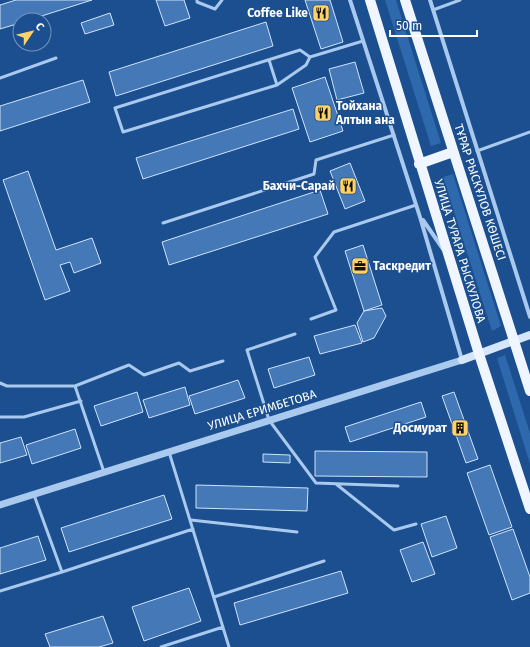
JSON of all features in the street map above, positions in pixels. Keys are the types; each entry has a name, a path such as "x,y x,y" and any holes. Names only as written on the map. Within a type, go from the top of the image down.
{"main road":[{"name":"УЛИЦА ТУРАРА РЫСКУЛОВА","path":"370,0 419,164 530,509"},
{"name":"ТҰРАР РЫСКҰЛОВ КӨШЕСІ","path":"405,0 530,391"},
{"path":"419,164 453,152"},
{"name":"УЛИЦА ЕРИМБЕТОВА","path":"462,360 530,335"}],"street":[{"path":"350,0 420,217 462,360"},
{"path":"430,0 530,317"},
{"path":"420,217 449,258"},
{"name":"УЛИЦА ЕРИМБЕТОВА","path":"0,505 462,360"}],"lane":[{"path":"197,0 198,2 215,9 222,0"},
{"path":"432,10 460,0"},
{"path":"310,57 300,50 115,108 123,132 277,85 306,64 310,57 363,41"},
{"path":"0,78 56,58"},
{"path":"269,60 277,85"},
{"path":"477,150 530,132"},
{"path":"163,223 314,174 316,160 394,135"},
{"path":"311,319 336,310 315,257 334,232 416,205"},
{"path":"295,334 247,350 270,420 316,483 398,486"},
{"path":"0,383 7,386 75,386 129,365 144,375 178,363 190,371 224,361"},
{"path":"75,386 104,472"},
{"path":"0,417 24,417 81,401"},
{"path":"169,452 229,647"},
{"path":"336,484 394,530 416,524"},
{"path":"34,495 62,572"},
{"path":"191,520 297,532"},
{"path":"0,592 193,528"},
{"path":"214,596 324,561"},
{"path":"161,647 223,627"}],"shaded area":[{"path":"385,0 396,0 441,143 431,146"},
{"path":"453,174 501,326 492,331 443,177"},
{"path":"505,355 530,433 530,464 497,358"}],"building":[{"path":"16,0 92,0 52,13 12,12 12,25 0,29 0,5"},
{"path":"156,0 184,0 190,18 165,26"},
{"path":"305,0 330,0 343,42 321,49"},
{"path":"110,13 114,25 85,34 81,23"},
{"path":"266,22 273,46 116,96 109,72"},
{"path":"355,62 364,93 337,100 329,69"},
{"path":"325,77 343,131 310,142 292,88"},
{"path":"83,80 90,102 0,131 0,106"},
{"path":"293,109 299,129 143,179 136,158"},
{"path":"350,163 365,201 345,209 330,171"},
{"path":"28,171 56,250 92,238 101,263 74,273 70,262 60,265 70,291 45,300 3,180"},
{"path":"320,190 328,214 169,265 162,242"},
{"path":"363,245 382,305 364,311 345,251"},
{"path":"382,308 386,316 374,338 363,342 357,323 364,311"},
{"path":"355,325 362,343 320,354 314,336"},
{"path":"309,357 315,375 274,388 268,369"},
{"path":"238,380 245,398 195,414 189,396"},
{"path":"185,387 190,405 149,418 143,400"},
{"path":"137,392 143,412 101,426 94,406"},
{"name":"Досмурат","path":"454,392 478,459 466,463 442,396"},
{"path":"421,402 426,417 350,442 345,427"},
{"path":"75,429 81,448 32,464 26,445"},
{"path":"21,437 27,455 0,463 0,443"},
{"path":"315,451 427,452 427,477 315,476"},
{"path":"263,454 290,455 290,463 263,462"},
{"path":"490,465 512,527 489,535 467,473"},
{"path":"196,485 308,488 307,511 196,508"},
{"path":"164,495 172,519 69,552 61,528"},
{"path":"446,516 457,548 432,557 421,524"},
{"path":"513,529 530,577 530,593 512,600 490,537"},
{"path":"38,536 46,560 0,574 0,548"},
{"path":"423,542 435,574 412,582 400,550"},
{"path":"341,571 348,593 240,625 234,603"},
{"path":"189,588 201,621 144,641 132,607"},
{"path":"103,616 113,643 99,647 50,647 45,634"}],"place":[{"name":"Coffee Like","path":"321,13"},
{"name":"Тойхана Алтын ана","path":"323,113"},
{"name":"Бахчи-Сарай","path":"348,186"},
{"name":"Таскредит","path":"360,266"},
{"name":"Досмурат","path":"460,428"}]}
